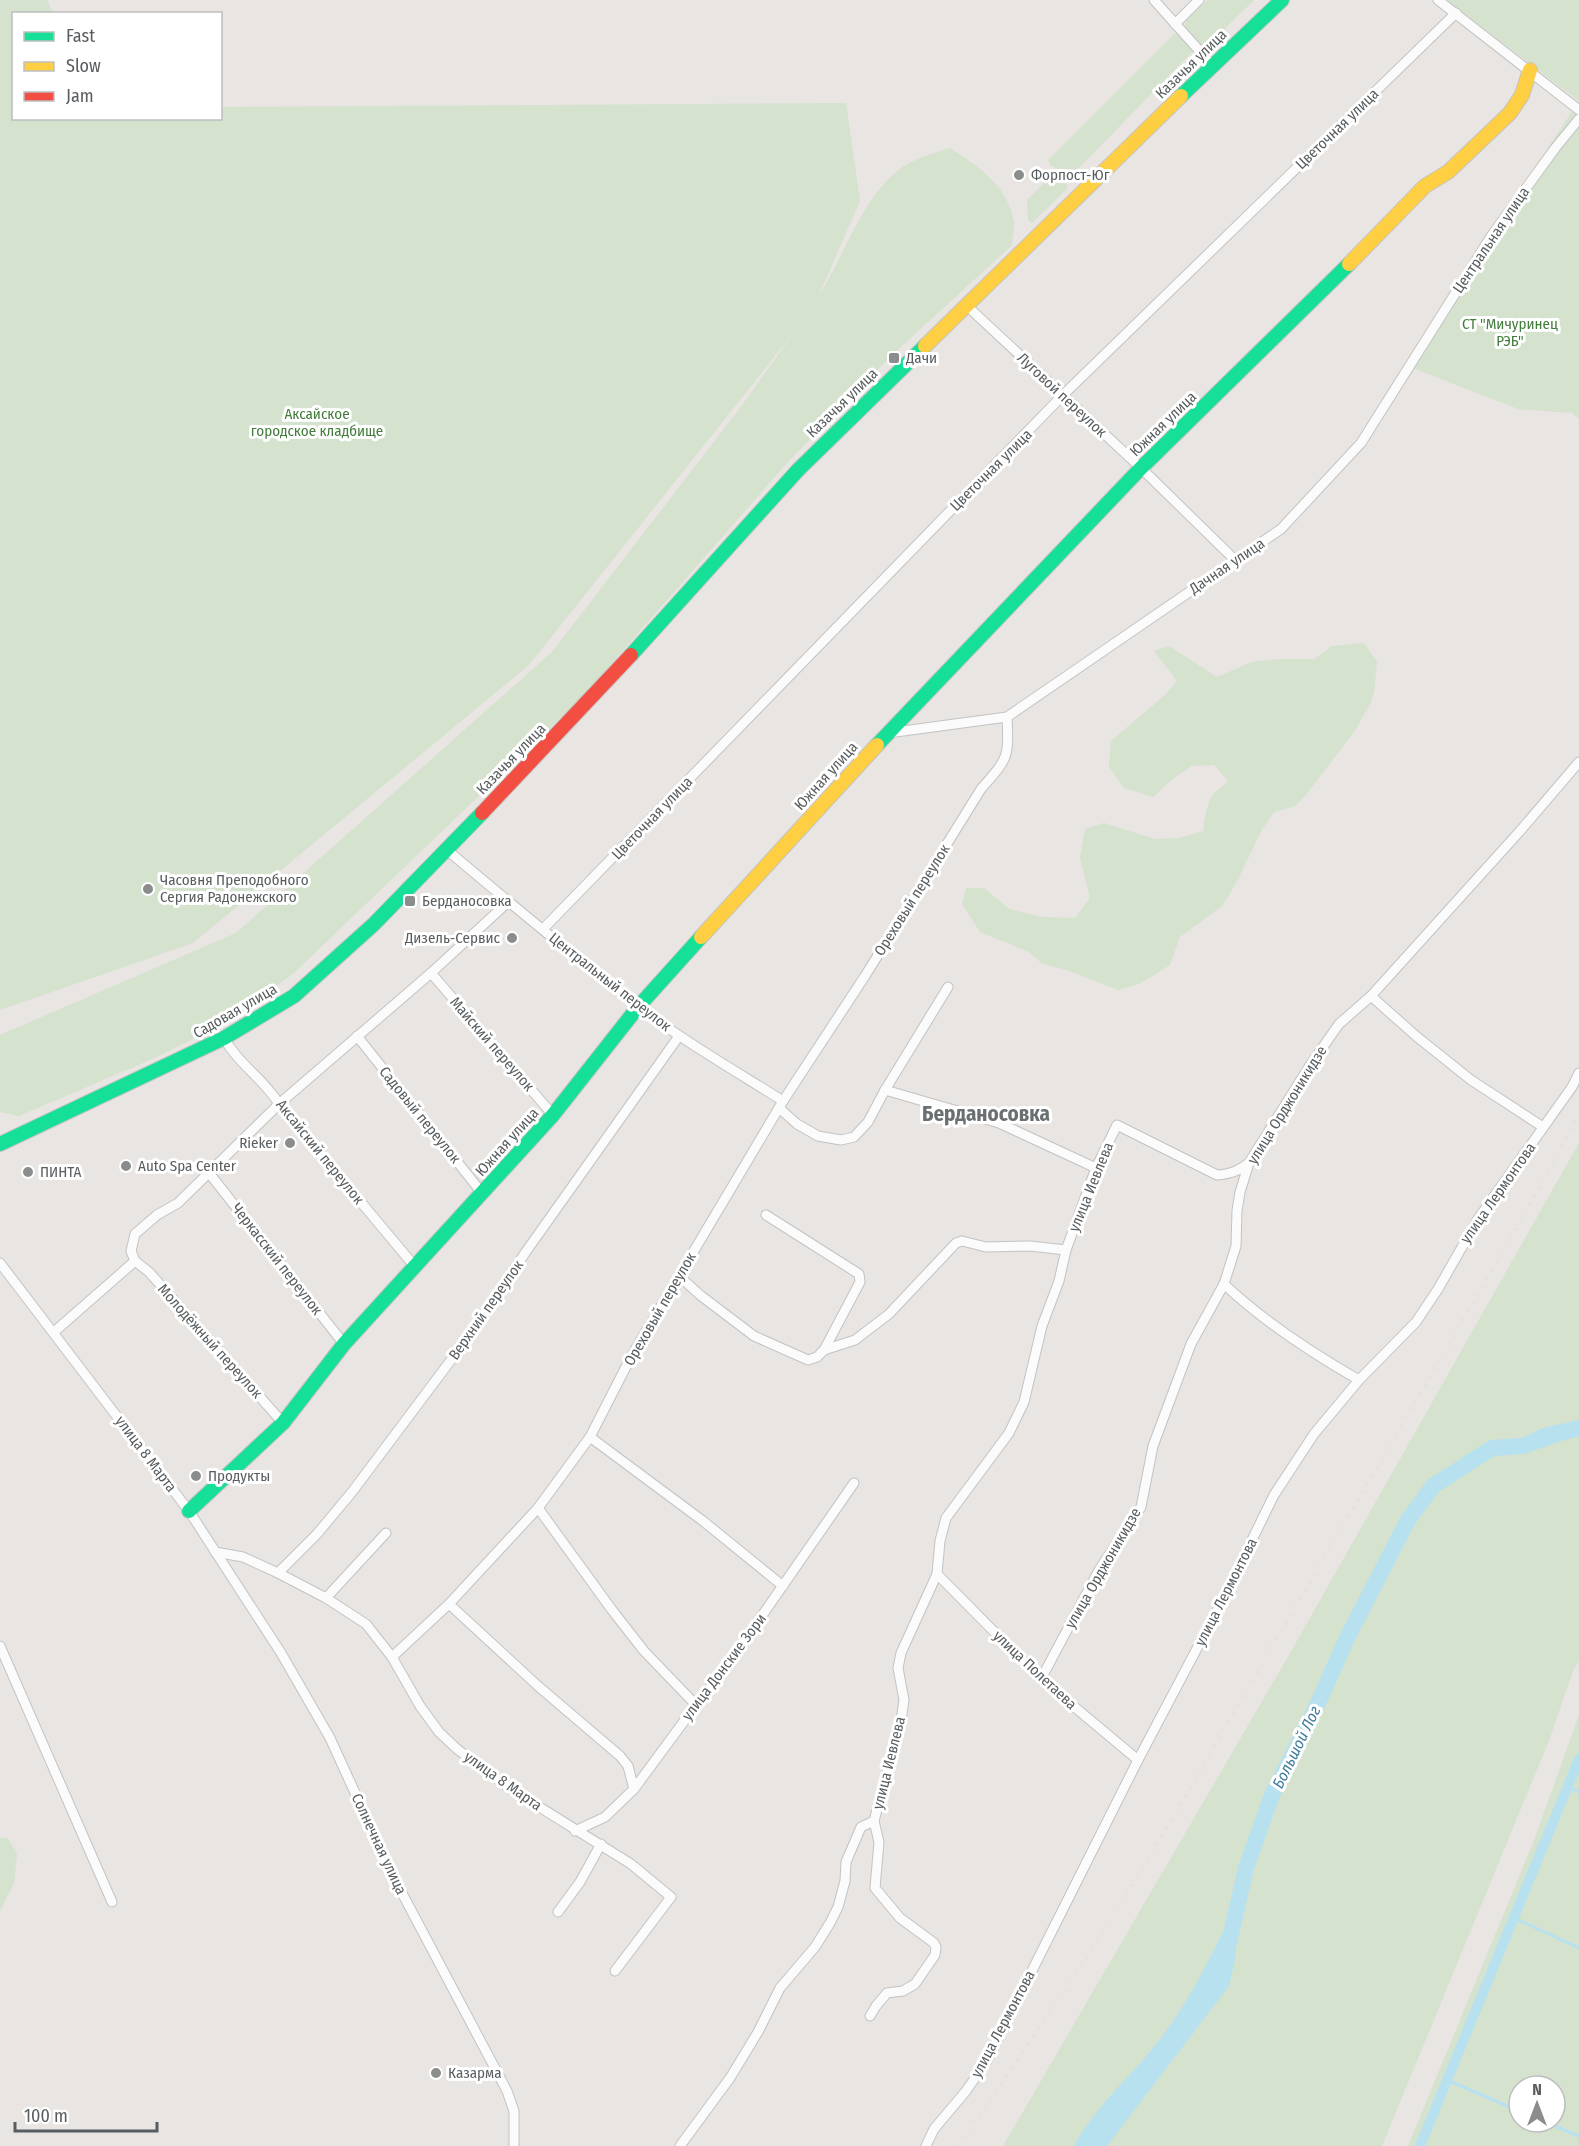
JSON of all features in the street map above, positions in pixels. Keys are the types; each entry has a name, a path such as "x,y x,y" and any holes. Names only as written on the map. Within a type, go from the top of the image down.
{"street":[{"path":"1154,0 1213,66"},
{"path":"1175,24 1199,0"},
{"name":"Казачья улица","path":"447,850 588,703 798,470 1282,0"},
{"path":"1438,0 1452,17 1530,70 1579,110"},
{"name":"Цветочная улица","path":"543,929 1062,396 1452,17"},
{"name":"Южная улица","path":"189,1510 207,1496 283,1423 344,1344 416,1268 553,1115 638,1006 888,733 1142,468 1425,186 1448,172 1510,113 1522,95 1530,70"},
{"name":"Центральная улица","path":"1408,368 1492,235 1556,147 1579,120"},
{"name":"Луговой переулок","path":"966,305 1142,468 1235,560"},
{"name":"Дачная улица","path":"1007,717 1281,529 1361,443 1408,368"},
{"path":"888,733 1007,717"},
{"name":"Ореховый переулок","path":"392,1657 449,1604 538,1508 590,1437 632,1355 781,1105 865,976 981,789 1002,764 1008,751 1007,717"},
{"name":"улица Орджоникидзе","path":"1041,1679 1099,1569 1141,1507 1153,1446 1191,1344 1224,1284 1236,1246 1238,1202 1249,1163 1309,1067 1339,1024 1371,996 1579,762"},
{"name":"Центральный переулок","path":"447,850 638,1006 781,1105"},
{"name":"Садовая улица","path":"0,1144 224,1038 294,996 374,924 447,850"},
{"path":"54,1332 135,1262 131,1251 135,1234 157,1215 178,1203 279,1104 431,973 508,902"},
{"name":"Майский переулок","path":"431,973 553,1115"},
{"path":"781,1105 797,1124 818,1136 841,1140 855,1137 868,1122 948,987"},
{"path":"1371,996 1471,1080 1543,1127"},
{"name":"Садовый переулок","path":"357,1036 482,1193"},
{"name":"Верхний переулок","path":"278,1573 317,1534 352,1492 478,1324 525,1253 679,1036"},
{"name":"Аксайский переулок","path":"224,1038 232,1053 273,1094 416,1268"},
{"name":"улица Лермонтова","path":"926,2146 934,2129 966,2091 986,2062 1274,1495 1314,1434 1359,1380 1416,1322 1478,1219 1572,1087 1579,1073"},
{"path":"885,1090 999,1123 1096,1168"},
{"name":"улица Иевлева","path":"682,2145 730,2078 758,2032 780,1988 815,1947 831,1923 838,1907 845,1881 846,1862 861,1827 874,1821 901,1721 904,1700 898,1668 901,1653 938,1574 940,1541 946,1518 1009,1433 1024,1402 1042,1326 1059,1281 1066,1250 1096,1168 1117,1125 1217,1175 1238,1172 1249,1163"},
{"name":"Черкасский переулок","path":"209,1173 344,1344"},
{"path":"679,1276 699,1295 754,1336 808,1360 817,1357 824,1350 860,1282 859,1274 766,1215"},
{"name":"улица Иевлева","path":"824,1350 855,1340 889,1314 956,1243 962,1241 986,1247 1030,1246 1066,1250"},
{"name":"Молодёжный переулок","path":"135,1262 149,1272 283,1423"},
{"name":"улица 8 Марта","path":"0,1263 189,1510 215,1552 243,1557 278,1573 326,1598 366,1624 392,1657 439,1732 457,1749 509,1788 631,1864 671,1897 615,1971"},
{"path":"1224,1284 1243,1302 1326,1361 1359,1380"},
{"path":"590,1437 703,1521 783,1586"},
{"name":"улица Донские Зори","path":"575,1831 605,1817 634,1789 725,1669 854,1484"},
{"path":"538,1508 644,1652 696,1705"},
{"path":"326,1598 386,1533"},
{"name":"Солнечная улица","path":"215,1552 281,1653 330,1738 393,1876 507,2091 514,2111 514,2146"},
{"name":"улица Полетаева","path":"938,1574 1041,1679 1138,1760"},
{"path":"449,1604 538,1686 620,1756 628,1766 634,1789"},
{"path":"0,1646 112,1902"},
{"path":"870,2016 887,1993 903,1991 915,1984 935,1955 936,1947 934,1943 900,1918 875,1887 879,1842 874,1821"},
{"path":"558,1912 580,1882 601,1844"}],"green space":[{"name":"Аксайское городское кладбище","path":"0,0 47,0 53,12 12,12 12,120 222,120 222,107 846,103 860,201 818,297 862,215 883,185 896,172 922,157 950,148 990,178 1011,209 1014,225 1012,245 890,357 786,464 584,695 295,972 235,1018 157,1057 19,1116 0,1112 0,1035 236,933 552,652 740,408 795,331 529,665 193,943 0,1010"},
{"path":"1208,0 1254,0 1207,46 1199,45 1185,27 1186,21"},
{"path":"1446,0 1579,0 1579,101"},
{"path":"1175,33 1194,50 1077,170 1063,170 1050,165 1048,160"},
{"name":"СТ \"Мичуринец РЭБ\"","path":"1579,101 1579,419 1572,413 1518,409 1405,365"},
{"path":"1047,180 1064,182 1067,184 1067,189 1032,223 1028,220 1027,200"},
{"path":"1364,643 1377,662 1374,693 1354,732 1295,806 1274,812 1263,828 1222,906 1180,937 1170,965 1139,984 1118,990 1067,970 1043,964 1029,952 980,932 962,904 966,888 984,888 1009,909 1043,917 1075,918 1090,898 1080,857 1085,829 1104,823 1155,839 1179,838 1203,831 1206,811 1212,795 1228,781 1214,765 1192,766 1174,778 1153,797 1124,788 1109,767 1111,741 1165,695 1177,681 1154,651 1169,646 1217,677 1252,662 1276,659 1315,659 1332,646"},
{"path":"1579,1143 1579,1661 1573,1671 1550,1738 1382,2146 1003,2146 1285,1662"},
{"path":"1579,1715 1579,2146 1408,2146 1535,1838"},
{"path":"0,1838 8,1838 17,1855 14,1883 0,1911"}],"water":[{"path":"1579,1422 1579,1435 1538,1449 1522,1450 1515,1447 1522,1440 1544,1428"},
{"path":"1232,1913 1236,1955 1229,1986 1107,2146 1074,2146 1093,2117 1150,2052 1171,2024 1200,1977"}],"waterway":[{"name":"Большой Лог","path":"1228,1947 1246,1868 1272,1795 1313,1714 1348,1636 1408,1520 1433,1486 1492,1448 1523,1446 1545,1437 1579,1428"},
{"path":"1420,2146 1579,1759"},
{"path":"1568,1787 1579,1792"},
{"path":"1514,1918 1579,1948"},
{"path":"1447,2080 1507,2106"},
{"path":"1567,2131 1579,2136"}],"railway":[{"path":"957,2146 1063,1995 1142,1870 1526,1212 1579,1114"}],"traffic: fast":[{"path":"1181,96 1282,0"},
{"path":"877,745 1141,468 1349,264"},
{"path":"631,655 798,470 925,346"},
{"path":"0,1144 224,1038 294,996 374,924 482,813"},
{"path":"189,1511 283,1423 344,1344 553,1115 638,1007 701,937"}],"traffic: slow":[{"path":"1349,264 1425,186 1448,172 1510,113 1522,95 1530,70"},
{"path":"925,346 1181,96"},
{"path":"701,937 877,745"}],"traffic: jam":[{"path":"482,813 631,655"}],"place":[{"name":"Форпост-Юг","path":"1019,175"},
{"name":"Дачи","path":"894,358"},
{"name":"Часовня Преподобного Сергия Радонежского","path":"148,889"},
{"name":"Берданосовка","path":"410,901"},
{"name":"Дизель-Сервис","path":"512,938"},
{"name":"Rieker","path":"290,1143"},
{"name":"Auto Spa Center","path":"126,1166"},
{"name":"ПИНТА","path":"28,1172"},
{"name":"Продукты","path":"196,1476"},
{"name":"Казарма","path":"436,2073"}],"district":[{"name":"Берданосовка","path":"986,1114"}]}
